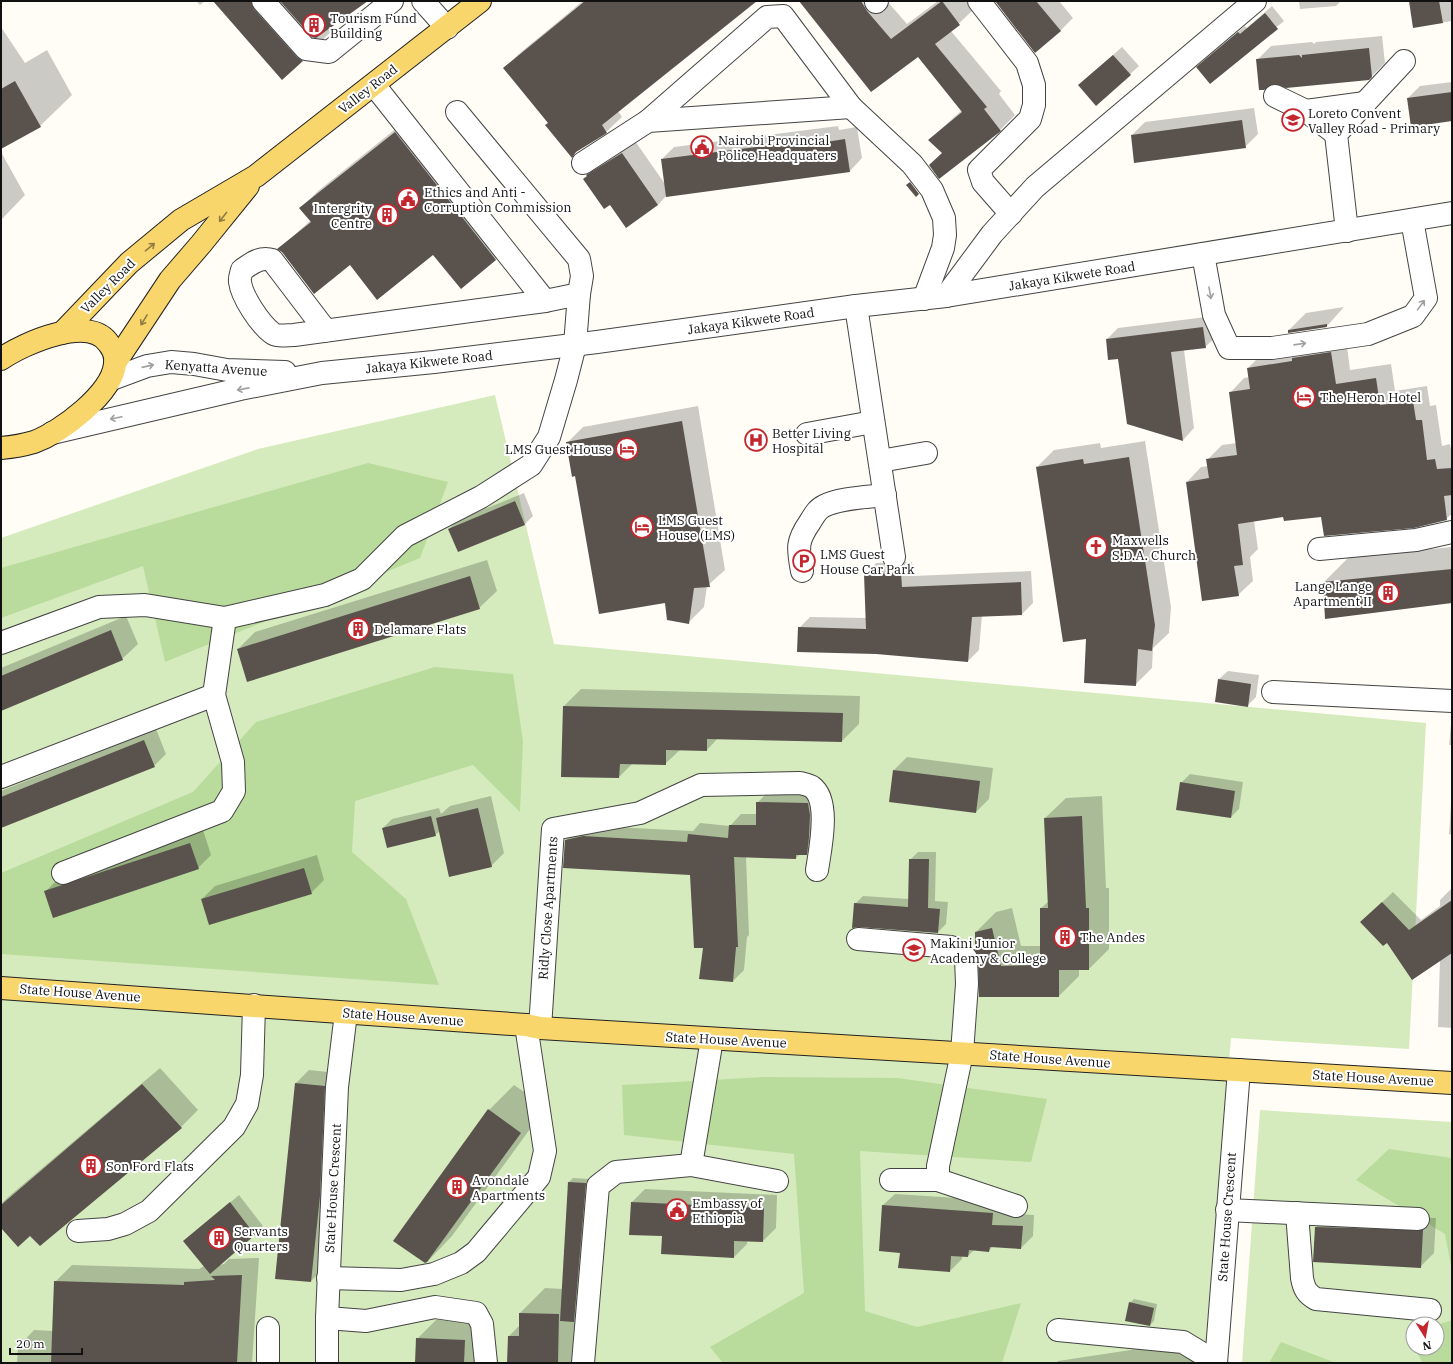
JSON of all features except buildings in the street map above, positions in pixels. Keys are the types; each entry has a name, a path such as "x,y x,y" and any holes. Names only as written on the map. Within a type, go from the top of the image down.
{"main road":[{"name":"Valley Road","path":"62,333 129,263 181,220 256,176 480,1"},
{"name":"Valley Road","path":"4,449 34,442 51,434 85,408 102,392 113,371 170,280 202,244 256,176"},
{"path":"1,359 36,341 62,333 85,330 96,332 106,338 113,349 113,371"},
{"name":"State House Avenue","path":"1,988 254,1005 346,1014 712,1039 1158,1064 1452,1083"}],"street":[{"path":"263,1 306,49 329,52 392,1"},
{"path":"423,1 446,28"},
{"path":"979,1 1027,63 1034,85 1034,105 1030,119 979,170 982,182 1011,214"},
{"path":"946,296 992,234 1035,187 1255,1"},
{"path":"583,163 648,122 767,17 783,16 852,107 912,164 932,190 944,218 945,235 942,248 924,299"},
{"path":"1336,134 1404,60"},
{"path":"374,85 545,301"},
{"path":"1275,96 1306,111 1336,134 1347,231"},
{"path":"1306,111 1365,103"},
{"path":"648,122 852,107"},
{"path":"1,643 99,607 145,605 225,618 325,595 362,579 405,536 481,497 532,465 549,437 574,345 582,276 579,259 457,112"},
{"name":"Jakaya Kikwete Road","path":"51,434 240,389 322,373 434,362 574,345 856,306 946,296 1452,213"},
{"path":"1203,254 1214,315 1229,348 1272,348 1368,334 1413,316 1426,298 1412,220"},
{"path":"326,331 545,301 579,294"},
{"path":"856,306 894,557"},
{"name":"Kenyatta Avenue","path":"113,371 172,362 227,370 322,373"},
{"path":"807,434 874,422"},
{"path":"880,461 926,453"},
{"path":"802,572 798,544 800,536 818,510 824,505 837,502 885,495"},
{"path":"1319,549 1416,540 1452,532"},
{"path":"63,873 222,811 234,791 233,762 214,695 225,618"},
{"path":"1273,692 1452,701"},
{"path":"1,777 214,695"},
{"name":"Ridly Close Apartments","path":"533,1027 553,829 640,813 701,785 800,783 812,787 818,795 824,824 817,870"},
{"path":"858,939 951,947 966,958 967,984 962,1053 938,1166 938,1180"},
{"path":"78,1231 108,1229 125,1224 149,1211 234,1127 247,1104 252,1075 254,1005"},
{"name":"State House Crescent","path":"327,1363 328,1278 337,1087 346,1014"},
{"path":"328,1278 401,1280 434,1274 461,1263 476,1252 538,1177 545,1151 533,1027"},
{"path":"691,1165 712,1039"},
{"name":"State House Crescent","path":"1216,1362 1238,1070"},
{"path":"583,1363 598,1186 616,1172 691,1165 777,1181"},
{"path":"891,1180 938,1180 1016,1206"},
{"path":"1227,1210 1418,1219"},
{"path":"1297,1213 1302,1278 1304,1288 1309,1295 1316,1298 1430,1310"},
{"path":"327,1318 366,1321 435,1307 476,1313 482,1324 486,1363"},
{"path":"268,1328 268,1363"},
{"path":"1058,1330 1185,1353 1216,1362"}],"green space":[{"path":"495,395 554,644 1426,723 1409,1049 1231,1038 1204,1363 1,1363 1,538 258,449"},
{"path":"368,463 448,482 420,558 165,662 143,566 1,618 1,568"},
{"path":"435,667 513,674 523,741 520,812 473,765 355,801 352,852 406,899 439,985 1,954 1,873 193,792 256,722"},
{"path":"764,1077 898,1078 1047,1099 1031,1162 860,1151 865,1311 917,1327 1021,1303 1002,1363 723,1363 710,1347 804,1293 794,1154 624,1135 622,1085"},
{"path":"1260,1110 1452,1122 1452,1363 1242,1363"},
{"path":"1389,1149 1452,1158 1452,1272 1445,1234 1356,1180"},
{"path":"1452,1320 1452,1363 1423,1363 1419,1356 1445,1356 1445,1322"},
{"path":"1281,1342 1336,1363 1269,1363"}],"place":[{"name":"Tourism Fund Building","path":"314,25"},
{"name":"Loreto Convent Valley Road - Primary","path":"1293,120"},
{"name":"Nairobi Provincial Police Headquaters","path":"702,147"},
{"name":"Ethics and Anti - Corruption Commission","path":"408,199"},
{"name":"Intergrity Centre","path":"387,215"},
{"name":"The Heron Hotel","path":"1304,397"},
{"name":"Better Living Hospital","path":"756,440"},
{"name":"LMS Guest House","path":"627,449"},
{"name":"LMS Guest House (LMS)","path":"642,527"},
{"name":"Maxwells S.D.A. Church","path":"1096,547"},
{"name":"LMS Guest House Car Park","path":"804,561"},
{"name":"Lange Lange Apartment II","path":"1388,593"},
{"name":"Delamare Flats","path":"358,629"},
{"name":"The Andes","path":"1065,937"},
{"name":"Makini Junior Academy & College","path":"914,950"},
{"name":"Son Ford Flats","path":"91,1166"},
{"name":"Avondale Apartments","path":"457,1187"},
{"name":"Embassy of Ethiopia","path":"677,1210"},
{"name":"Servants Quarters","path":"219,1238"}]}
